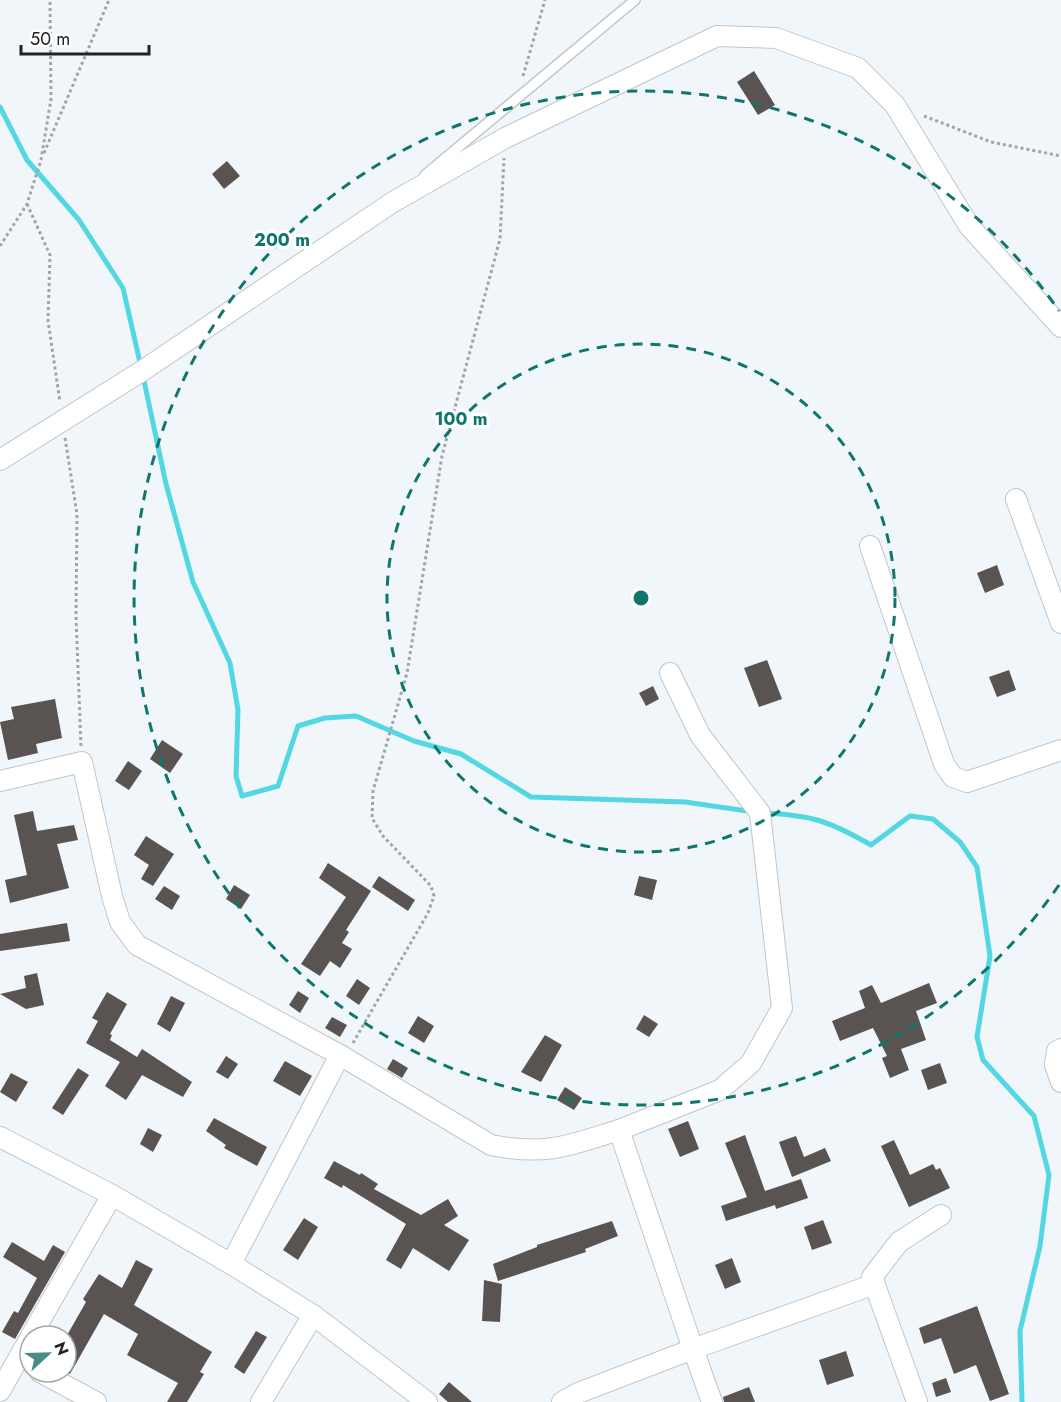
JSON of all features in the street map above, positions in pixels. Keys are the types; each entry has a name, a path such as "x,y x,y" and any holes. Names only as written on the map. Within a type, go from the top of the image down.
{"street":[{"path":"0,460 62,419 142,371 393,202 505,138 717,36 776,38 858,68 894,105 969,226 1061,327"},
{"path":"1016,499 1061,623"},
{"path":"870,546 944,764 953,777 967,782 1061,750"},
{"path":"0,781 82,762 112,896 120,922 137,945 342,1056 491,1145 519,1151 550,1151 620,1130 720,1090 751,1063 782,1008 760,813 700,735 670,673"},
{"path":"1061,1049 1057,1051 1055,1065 1061,1082"},
{"path":"231,1264 342,1056"},
{"path":"620,1130 712,1402"},
{"path":"0,1137 112,1195 314,1315 427,1402"},
{"path":"38,1324 112,1195"},
{"path":"917,1402 872,1277 899,1242 941,1215"},
{"path":"562,1402 578,1393 693,1349 875,1284"},
{"path":"261,1402 314,1315"},
{"path":"0,1391 16,1360"},
{"path":"62,1384 96,1402"}],"lane":[{"path":"393,202 517,96 635,0"}],"path":[{"path":"41,160 51,99 50,0"},
{"path":"0,246 27,204 41,160 109,0"},
{"path":"517,96 545,0"},
{"path":"894,105 991,142 1061,156"},
{"path":"342,1056 428,913 434,896 430,886 383,836 372,818 373,791 407,673 442,456 500,239 505,138"},
{"path":"27,204 50,255 48,321 77,514 76,617 82,762"}],"building":[{"path":"754,71 775,105 758,115 737,82"},
{"path":"227,161 240,176 224,189 212,174"},
{"path":"997,565 1004,585 985,593 977,573"},
{"path":"767,660 782,699 759,707 744,668"},
{"path":"1009,670 1016,690 997,697 989,677"},
{"path":"653,686 659,699 646,706 639,693"},
{"path":"55,699 62,738 36,744 38,753 8,760 0,722 14,719 11,707"},
{"path":"162,740 183,754 170,773 150,759"},
{"path":"128,761 142,771 129,790 115,781"},
{"path":"33,811 37,831 74,825 78,840 57,844 69,888 10,903 5,880 27,875 14,815"},
{"path":"146,836 174,854 153,886 141,879 149,865 134,855"},
{"path":"328,863 371,891 346,930 349,932 342,943 352,949 340,968 330,961 320,976 301,964 346,897 319,878"},
{"path":"379,876 415,900 408,911 372,887"},
{"path":"639,876 657,880 652,900 634,895"},
{"path":"234,885 250,895 241,909 226,899"},
{"path":"164,886 180,896 172,910 155,899"},
{"path":"67,923 70,941 0,951 0,934"},
{"path":"37,973 44,1005 26,1009 0,994 26,988 24,976"},
{"path":"357,979 370,988 359,1005 346,996"},
{"path":"929,983 937,1003 916,1011 926,1040 901,1049 909,1070 890,1078 882,1058 887,1056 873,1028 840,1041 832,1021 865,1008 859,991 872,985 881,1003"},
{"path":"298,991 309,998 300,1013 289,1005"},
{"path":"107,992 127,1004 110,1034 112,1035 110,1040 137,1057 142,1049 192,1082 183,1097 142,1075 126,1100 105,1086 120,1062 86,1043 98,1021 92,1018"},
{"path":"171,996 185,1003 170,1032 157,1024"},
{"path":"644,1015 658,1024 649,1037 636,1029"},
{"path":"418,1016 434,1026 424,1043 408,1033"},
{"path":"332,1017 347,1025 340,1037 325,1028"},
{"path":"545,1035 562,1045 541,1082 521,1072"},
{"path":"226,1056 238,1064 228,1079 216,1072"},
{"path":"393,1059 408,1068 402,1078 387,1069"},
{"path":"285,1061 312,1076 300,1096 273,1081"},
{"path":"940,1063 947,1083 928,1090 921,1070"},
{"path":"78,1068 89,1075 63,1115 52,1108"},
{"path":"11,1073 28,1082 16,1102 0,1092"},
{"path":"565,1087 582,1098 574,1110 557,1100"},
{"path":"214,1118 267,1147 257,1166 224,1148 226,1145 206,1131"},
{"path":"688,1121 699,1149 680,1157 668,1129"},
{"path":"148,1128 162,1135 153,1152 140,1144"},
{"path":"745,1135 765,1191 801,1179 808,1198 776,1209 775,1205 726,1221 721,1206 747,1197 725,1143"},
{"path":"796,1136 804,1157 825,1148 831,1161 792,1177 779,1142"},
{"path":"894,1140 910,1175 933,1164 936,1170 940,1168 950,1188 909,1207 881,1146"},
{"path":"334,1161 360,1175 361,1173 378,1184 374,1189 421,1215 448,1199 458,1216 444,1225 469,1240 449,1271 413,1248 401,1269 386,1260 406,1224 343,1185 342,1188 324,1178"},
{"path":"304,1218 318,1227 298,1260 283,1250"},
{"path":"823,1220 832,1243 812,1250 804,1227"},
{"path":"612,1221 618,1236 585,1249 586,1252 498,1281 493,1264 537,1247 537,1245"},
{"path":"12,1242 44,1261 53,1245 65,1252 24,1324 18,1324 18,1334 15,1339 2,1332 14,1311 18,1313 37,1278 3,1257"},
{"path":"732,1258 741,1282 725,1289 715,1265"},
{"path":"136,1260 153,1269 134,1305 212,1352 200,1372 204,1374 187,1402 167,1402 178,1383 127,1355 138,1334 104,1314 78,1360 78,1324 73,1324 86,1302 83,1299 99,1274 122,1288"},
{"path":"484,1280 502,1284 500,1322 482,1321"},
{"path":"977,1306 1009,1394 990,1401 976,1365 954,1374 941,1338 924,1344 919,1328"},
{"path":"256,1331 267,1337 244,1374 234,1367"},
{"path":"846,1351 854,1376 827,1385 819,1360"},
{"path":"946,1378 951,1392 936,1397 932,1383"},
{"path":"449,1382 472,1402 448,1402 439,1394"},
{"path":"749,1387 755,1402 724,1402 723,1397"}],"waterway":[{"path":"0,107 27,160 79,220 123,288 141,367"},
{"path":"143,376 166,484 193,582 230,663 238,710 236,776 242,796 278,786 298,726 325,718 356,716 414,741 461,754 531,797 685,802 754,812"},
{"path":"763,813 795,815 820,821 871,845 910,816 933,819 960,842 977,867 990,956 977,1037 983,1060 1034,1116 1049,1175 1040,1246 1020,1331 1022,1402"}]}
